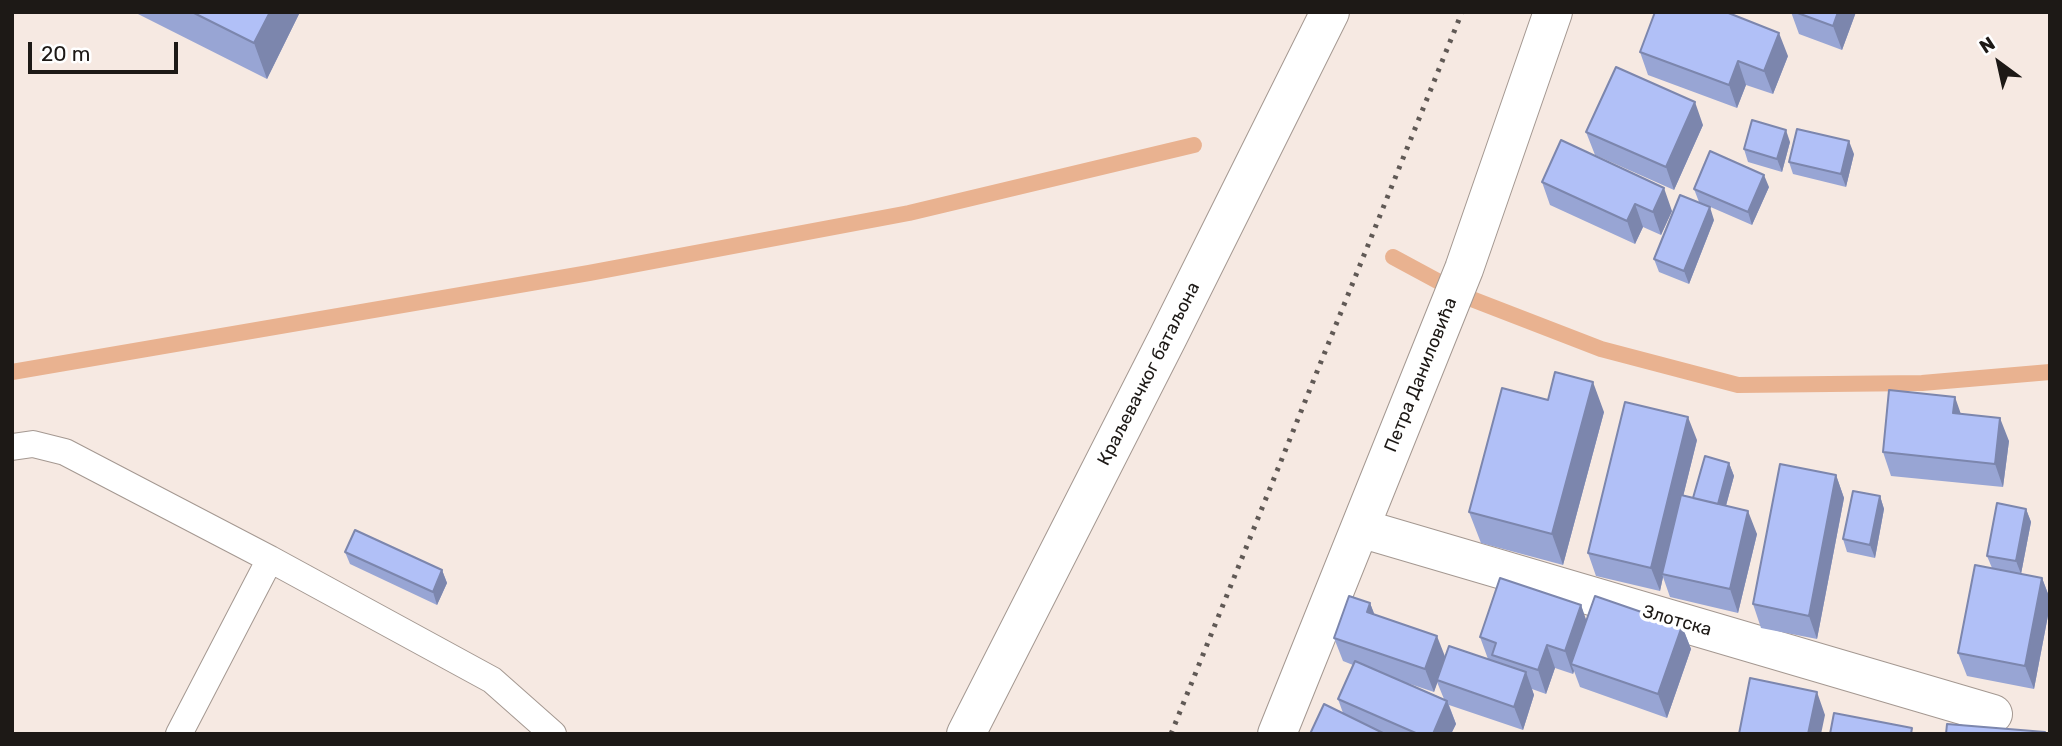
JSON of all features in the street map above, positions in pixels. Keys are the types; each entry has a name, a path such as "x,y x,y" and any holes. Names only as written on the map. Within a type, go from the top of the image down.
{"street":[{"name":"Краљевачког батаљона","path":"966,734 1330,12"},
{"name":"Петра Даниловића","path":"1278,734 1464,269 1553,12"},
{"name":"Злотска","path":"1360,528 1993,714"}],"lane":[{"path":"12,447 33,444 65,452 270,559 492,680 553,734"},
{"path":"179,734 270,559"}],"building":[{"path":"192,12 270,12 254,43"},
{"path":"1655,12 1726,12 1779,33 1764,71 1738,61 1729,85 1640,52"},
{"path":"1795,12 1838,12 1833,26"},
{"path":"1616,67 1695,102 1666,167 1586,132"},
{"path":"1752,120 1786,130 1777,159 1744,149"},
{"path":"1797,129 1849,141 1841,174 1789,162"},
{"path":"1561,140 1664,188 1653,212 1635,204 1627,221 1542,182"},
{"path":"1710,151 1764,175 1748,212 1694,189"},
{"path":"1680,195 1710,207 1684,271 1654,259"},
{"path":"1555,372 1593,382 1552,534 1469,512 1502,388 1548,400"},
{"path":"1889,390 1955,397 1953,413 2000,418 1995,464 1883,452"},
{"path":"1625,402 1688,417 1651,568 1588,553"},
{"path":"1705,456 1729,463 1718,504 1693,498"},
{"path":"1780,464 1836,475 1809,616 1753,604"},
{"path":"1853,491 1880,496 1870,545 1843,539"},
{"path":"1681,495 1748,511 1730,589 1662,574"},
{"path":"1997,503 2026,509 2016,561 1987,556"},
{"path":"355,530 442,570 433,592 345,552"},
{"path":"1975,565 2042,578 2025,666 1958,653"},
{"path":"1500,578 1581,605 1565,651 1547,645 1538,670 1492,655 1496,643 1480,637"},
{"path":"1349,596 1370,603 1367,612 1437,636 1425,669 1334,638"},
{"path":"1595,596 1682,626 1658,694 1571,664"},
{"path":"1449,646 1526,672 1514,707 1437,680"},
{"path":"1355,661 1447,701 1433,734 1418,734 1338,699"},
{"path":"1750,678 1817,692 1808,734 1739,734"},
{"path":"1324,704 1385,734 1310,734"},
{"path":"1834,713 1912,728 1911,734 1830,734"},
{"path":"1947,724 2045,732 2045,734 1946,734"}],"waterway":[{"path":"12,372 589,273 909,213 1194,145"},
{"path":"1393,257 1469,298 1601,349 1738,385 1922,383 2050,372"}],"railway":[{"path":"1171,734 1462,12"}]}
